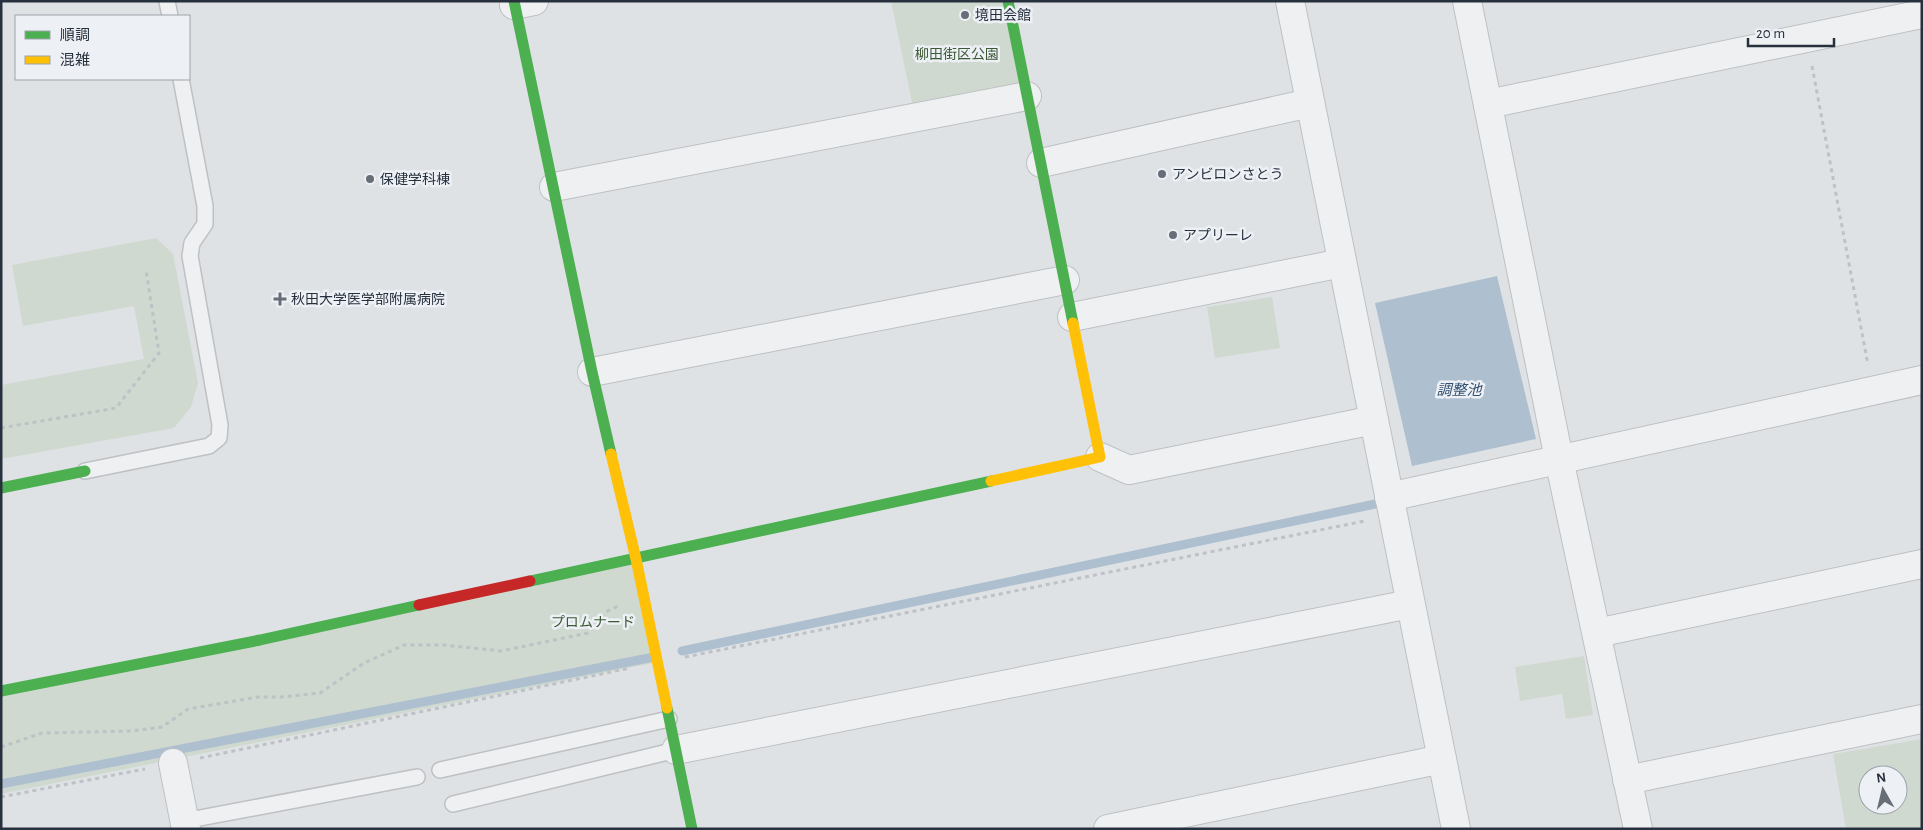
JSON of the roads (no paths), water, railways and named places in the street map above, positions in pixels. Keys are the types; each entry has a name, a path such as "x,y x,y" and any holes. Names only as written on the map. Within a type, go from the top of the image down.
{"street":[{"path":"1290,1 1456,829"},
{"path":"1467,1 1559,459 1638,829"},
{"path":"1012,2 1028,96 1100,456"},
{"path":"521,3 554,187 592,372 644,595 692,829"},
{"path":"1488,104 1922,14"},
{"path":"554,187 1028,96"},
{"path":"1041,162 1310,103"},
{"path":"1072,317 1342,262"},
{"path":"592,372 1065,280"},
{"path":"1391,506 1559,459 1922,380"},
{"path":"1,691 260,640 1100,456 1130,470 1374,420"},
{"path":"1,488 85,471"},
{"path":"1597,633 1922,564"},
{"path":"676,750 1410,604"},
{"path":"1627,780 1922,719"},
{"path":"1108,829 1442,760"},
{"path":"173,763 185,825"}],"lane":[{"path":"167,1 170,15"},
{"path":"85,471 209,446 219,438 220,425 190,256 192,243 206,224 181,80"},
{"path":"440,770 669,718"},
{"path":"452,804 676,750"},
{"path":"185,825 417,777"}],"water":[{"name":"調整池","path":"1497,276 1536,439 1412,466 1375,303"}],"waterway":[{"path":"682,651 1375,504"},
{"path":"1,784 654,657"}],"place":[{"name":"境田会館","path":"965,15"},
{"name":"アンビロンさとう","path":"1162,174"},
{"name":"保健学科棟","path":"370,179"},
{"name":"アプリーレ","path":"1173,235"},
{"name":"秋田大学医学部附属病院","path":"280,299"}],"park label":[{"name":"柳田街区公園","path":"957,54"},
{"name":"プロムナード","path":"593,622"}]}
